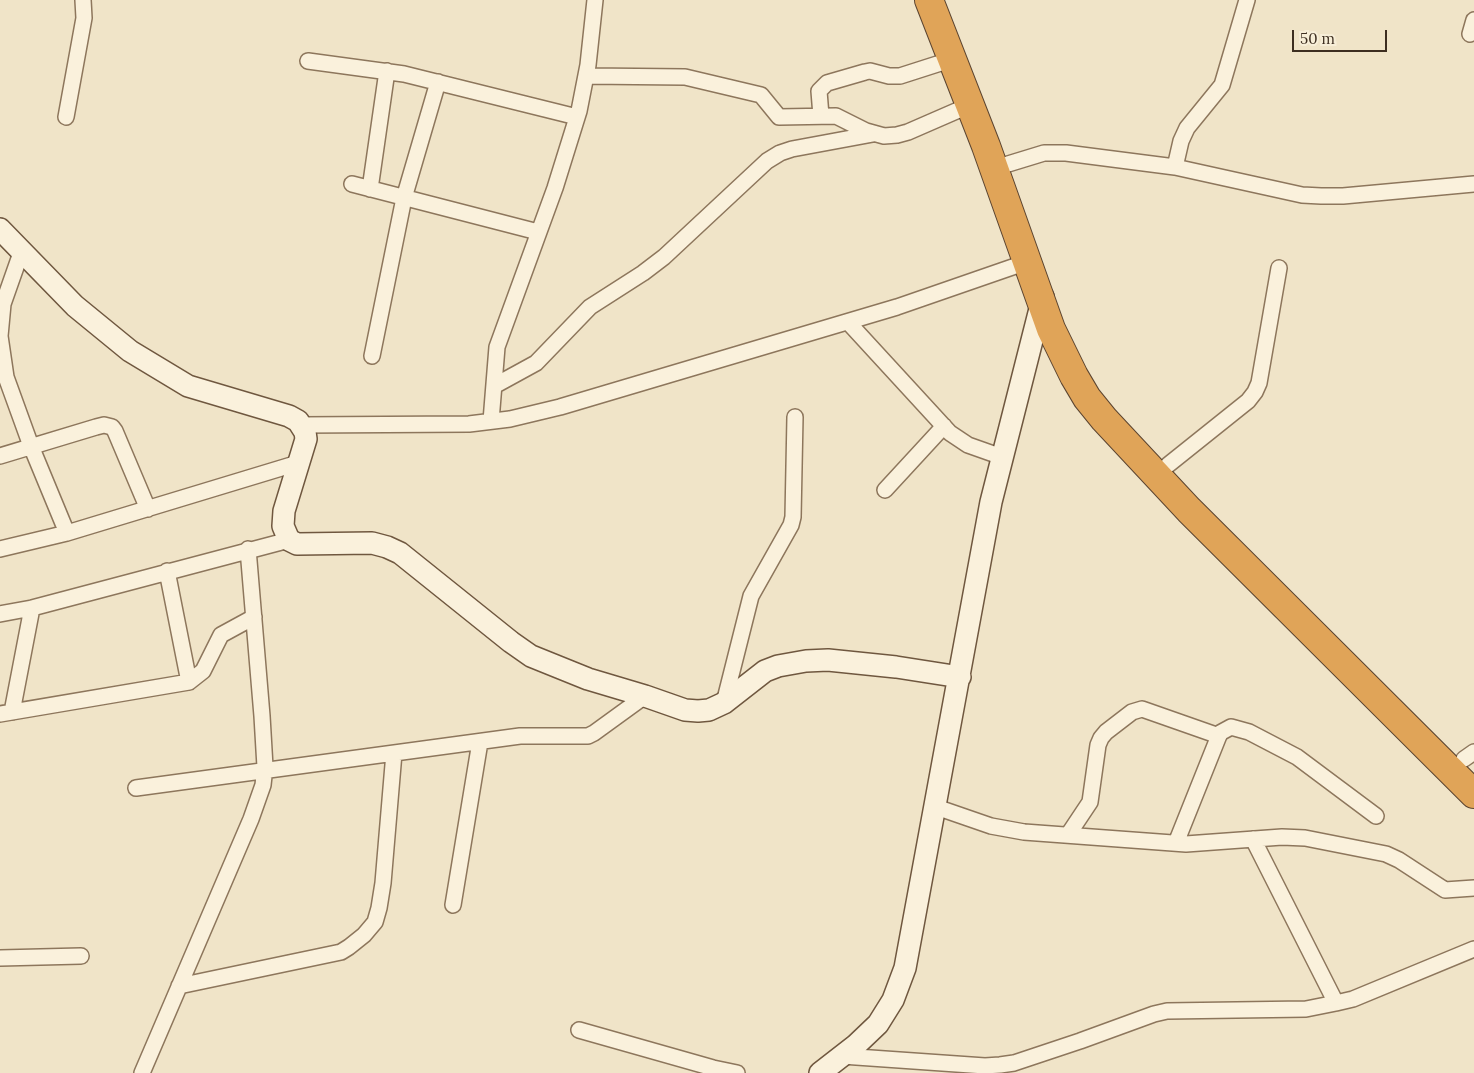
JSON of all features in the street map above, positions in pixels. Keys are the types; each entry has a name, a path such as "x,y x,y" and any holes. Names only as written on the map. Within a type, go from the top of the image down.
{"highway":[{"path":"929,0 970,105 1027,262 1093,381 1115,410 1168,465 1295,592 1471,760"},
{"path":"943,0 1008,164 1044,292 1051,329 1087,398 1104,419 1189,510 1474,794"}],"street":[{"path":"66,118 84,18 83,0"},
{"path":"491,421 497,347 555,188 577,117 587,76 595,0"},
{"path":"1175,167 1187,128 1222,85 1247,0"},
{"path":"821,116 819,91 827,83 870,71 888,76 900,76 952,59"},
{"path":"308,61 404,74 577,117"},
{"path":"370,189 387,71"},
{"path":"587,76 685,77 761,95 779,117 836,116 873,134 884,136 897,136 970,105"},
{"path":"372,356 404,198 438,82"},
{"path":"494,386 536,363 590,306 643,273 664,257 767,161 780,153 792,149 873,134"},
{"path":"1008,164 1044,153 1056,152 1175,167 1302,195 1321,196 1344,196 1474,184"},
{"path":"352,184 538,232"},
{"path":"0,228 75,306 130,351 188,386 289,416 302,425 306,439 284,511 283,526 289,540 296,544 372,543 400,553 531,656 588,679 685,710 698,711 709,710 724,703 764,671 778,666 806,662 828,660 896,667 960,678"},
{"path":"22,250 3,304 0,336 6,377 67,533"},
{"path":"302,425 469,424 560,408 897,307 1027,262"},
{"path":"1168,465 1248,401 1255,392 1259,383 1279,268"},
{"path":"820,1073 878,1024 893,1000 905,968 992,502 1044,292"},
{"path":"848,322 950,433 968,445 1002,457"},
{"path":"724,703 751,596 791,525 793,517 795,417"},
{"path":"0,456 104,425 115,431 148,509"},
{"path":"885,490 944,426"},
{"path":"1,546 67,533 298,463"},
{"path":"0,614 32,608 248,549 289,540"},
{"path":"142,1073 251,819 263,785 265,771 262,716 248,549"},
{"path":"167,571 189,682"},
{"path":"32,608 6,713 189,682 203,671 221,635 254,617"},
{"path":"136,788 528,736 588,736 645,696"},
{"path":"1068,835 1090,802 1098,745 1101,738 1132,712 1142,709 1219,736"},
{"path":"1176,843 1219,736 1223,730 1231,726 1249,732 1297,757 1376,816"},
{"path":"453,905 480,742"},
{"path":"179,986 341,952 364,935 374,922 379,908 383,884 394,753"},
{"path":"936,807 991,826 1024,832 1176,843 1305,838 1386,854 1400,860 1445,890 1474,888"},
{"path":"1253,839 1336,1003"},
{"path":"842,1056 985,1066 1000,1065 1080,1042 1154,1014 1167,1012 1306,1009 1353,999 1474,949"},
{"path":"0,958 81,956"},
{"path":"579,1030 736,1073"}]}
